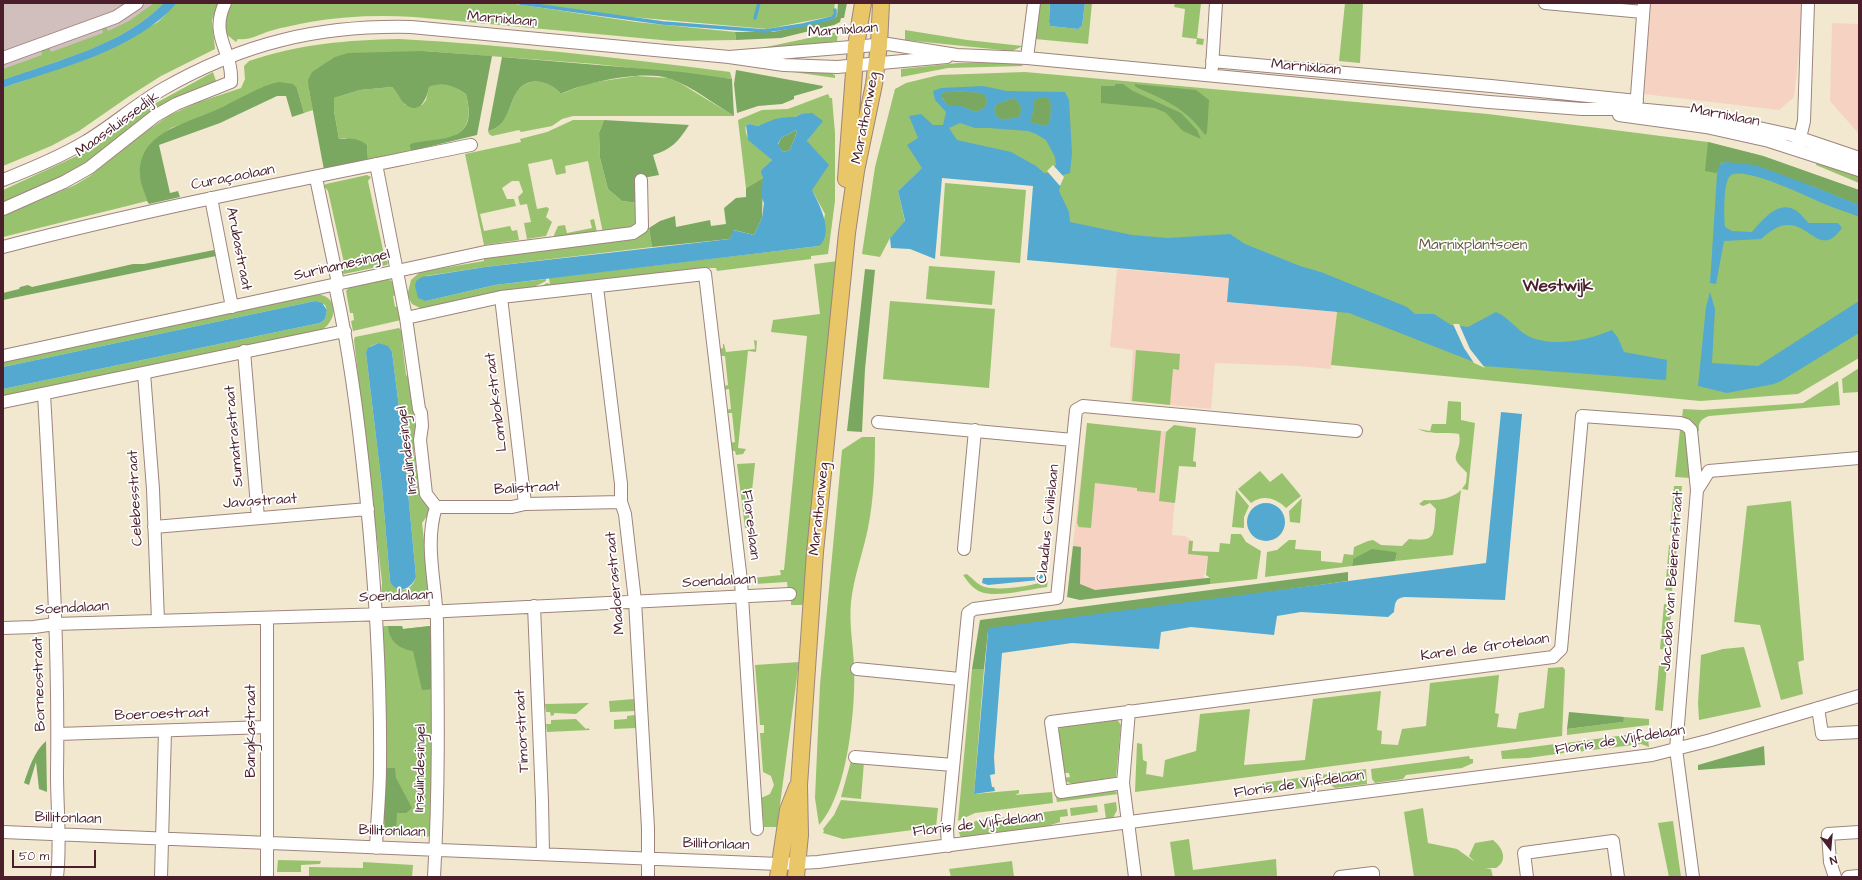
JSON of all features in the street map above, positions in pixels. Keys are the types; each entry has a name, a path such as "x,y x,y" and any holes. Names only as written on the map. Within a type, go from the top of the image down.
{"main road":[{"name":"Marathonweg","path":"847,233 846,171 854,65 863,3"},
{"name":"Marathonweg","path":"797,870 800,812 798,785 815,552 847,233 856,171 877,63 881,3"},
{"name":"Marathonweg","path":"779,871 788,810 798,785"}],"street":[{"path":"3,58 116,17 137,3"},
{"name":"Maassluissedijk","path":"3,208 64,182 89,168 155,116 176,104 231,82 228,57 218,28 219,17 225,3"},
{"path":"1027,58 1034,3"},
{"path":"1212,75 1216,3"},
{"path":"1545,3 1644,8 1636,109"},
{"path":"1797,151 1804,120 1808,3"},
{"name":"Marnixlaan","path":"228,57 279,40 305,34 358,27 385,26 411,27 730,57 784,65 837,67 957,55"},
{"name":"Marnixlaan","path":"730,57 895,44 957,55 1027,58 1489,102 1582,109 1636,109 1769,141 1859,170"},
{"name":"Maassluissedijk","path":"3,180 85,142 162,90 228,57"},
{"name":"Marnixlaan","path":"1212,61 1491,86 1636,109 1707,116 1800,139 1859,158"},
{"name":"Curaçaolaan","path":"3,247 75,228 211,198 316,178 471,145"},
{"name":"Insulindesingel","path":"376,164 395,270 406,318 412,369 416,381 419,409 421,413 422,426 420,440 426,494 436,507 431,523 436,612 439,766 434,877"},
{"path":"316,178 338,283 336,290 345,330 360,430 368,509 380,693 380,766 376,848"},
{"name":"Surinamesingel","path":"3,356 395,270 485,252 633,233 642,227 641,180"},
{"name":"Arubastraat","path":"211,198 232,306"},
{"name":"Floreslaan","path":"597,287 705,274 742,597 757,829"},
{"path":"406,318 501,297 597,287"},
{"name":"Madoerastraat","path":"597,287 621,484 621,502 625,514 635,601 648,828 648,877"},
{"name":"Lombokstraat","path":"501,297 525,504"},
{"path":"3,402 345,330"},
{"name":"Sumatrastraat","path":"244,351 258,518"},
{"name":"Celebesstraat","path":"144,372 154,527 158,621"},
{"name":"Borneostraat","path":"44,394 51,510 58,734 59,855 57,877"},
{"name":"Claudius Civilislaan","path":"948,846 947,830 960,678 968,613 974,609 1057,598 1076,410 1083,406 1356,431"},
{"name":"Karel de Grotelaan","path":"1123,783 1061,792 1051,722 1553,657 1561,649 1582,416 1680,423"},
{"path":"878,422 1073,440"},
{"name":"Jacoba van Beierenstraat","path":"1680,423 1686,425 1691,430 1697,490 1676,749 1693,877"},
{"path":"964,549 975,430"},
{"path":"1697,490 1709,471 1859,458"},
{"name":"Balistraat","path":"436,507 512,507 525,504 621,502"},
{"name":"Javastraat","path":"154,527 368,509"},
{"name":"Soendalaan","path":"3,628 34,627 55,624 376,615 790,594"},
{"name":"Timorstraat","path":"534,606 543,854"},
{"name":"Bangkastraat","path":"266,618 267,877"},
{"path":"857,669 960,678"},
{"name":"Floris de Vijfdelaan","path":"779,871 797,870 948,846 1614,760 1676,749 1859,696"},
{"path":"1818,708 1822,734 1859,732"},
{"path":"1129,711 1123,783 1135,877"},
{"name":"Boeroestraat","path":"58,734 267,727"},
{"path":"161,877 165,731"},
{"path":"855,757 953,765"},
{"name":"Billitonlaan","path":"3,832 268,844 647,858 779,871"},
{"path":"1835,877 1830,862 1828,834 1859,832"},
{"path":"1528,877 1524,853 1614,841 1618,877"},
{"path":"1340,877 1373,873 1373,877"},
{"path":"1848,877 1859,876"}],"shaded area":[{"path":"3,3 168,3 139,30 3,85"},
{"path":"1651,3 1804,3 1794,97 1779,110 1644,94"},
{"path":"1832,23 1859,24 1859,134 1830,101"},
{"path":"1117,269 1229,278 1227,302 1337,312 1331,369 1298,366 1215,363 1211,409 1130,401 1133,350 1110,347"},
{"path":"1087,423 1180,433 1172,535 1185,536 1193,541 1192,551 1208,556 1203,582 1080,598 1068,588"}],"green space":[{"path":"154,3 164,3 147,18 109,41 67,58 3,80 3,69 42,55 41,50 49,47 51,52 103,33 102,28 106,26 108,31 129,21"},
{"path":"177,3 219,3 212,20 215,49 161,76 79,131 51,146 3,166 3,88 101,53 158,22"},
{"path":"231,3 509,3 636,22 735,32 736,40 672,41 414,17 375,16 336,18 310,22 275,30 250,38 238,39 236,42 226,34 224,18"},
{"path":"526,3 835,3 833,16 767,29 631,17"},
{"path":"838,3 847,3 844,18 841,18 840,22 834,25 781,38 736,40 735,32 773,32 833,19 837,16"},
{"path":"1039,3 1050,3 1050,26 1078,29 1082,26 1085,3 1092,3 1088,44 1035,39"},
{"path":"1175,3 1201,3 1197,38 1204,39 1203,45 1196,44 1197,39 1182,37 1185,9 1174,7"},
{"path":"1345,3 1363,3 1360,63 1339,61"},
{"path":"905,30 967,40 1023,46 1012,51 905,40"},
{"path":"838,32 837,41 767,52 766,47"},
{"path":"399,39 565,52 730,72 732,79 595,64 423,51 309,90 313,110 304,113 297,88 263,87 215,111 171,128 152,143 140,175 147,201 3,237 3,216 75,185 90,176 138,137 170,115 199,102 241,88 245,79 244,66 249,61 268,55 324,44 361,40"},
{"path":"423,51 492,56 477,135 411,151 409,145 413,143 449,137 458,134 464,129 468,121 469,109 466,94 448,85 434,85 429,87 425,100 419,107 411,108 404,103 392,87 360,90 334,98 334,111 339,139 353,139 361,141 367,145 368,160 324,170 309,90 308,80 312,72 335,57 348,53"},
{"path":"502,57 682,72 732,79 734,116 687,86 660,76 646,75 615,78 585,85 561,94 552,86 536,81 525,84 520,88 505,119 501,124 488,131"},
{"path":"998,62 1021,64 1023,66 948,68 901,77 901,69 958,63"},
{"path":"779,68 828,72 835,75 835,78 779,70"},
{"path":"736,70 823,86 822,88 794,96 794,99 782,104 758,106 737,113 734,84"},
{"path":"213,72 217,84 74,172 3,203 3,190 81,154 156,103"},
{"name":"Marnixplantsoen","path":"1025,72 1488,114 1708,142 1763,156 1859,190 1859,358 1798,394 1700,401 1331,365 1337,312 1321,272 1055,229 1029,176 920,170 898,191 905,222 890,238 880,257 862,254 875,167 895,89 906,83 939,75"},
{"path":"636,76 669,78 680,83 734,116 573,116 562,119 552,126 521,132 519,130 492,136 489,134 488,131 501,124 505,119 520,88 530,82 542,82 552,86 561,94 589,83"},
{"path":"279,82 293,84 297,88 304,113 292,117 286,96 277,96 220,123 159,145 170,193 178,191 180,197 149,204 140,175 142,160 147,148 156,138 180,124 218,109 264,86"},
{"path":"437,84 449,84 466,94 469,110 467,121 463,129 456,135 435,141 409,145 411,151 368,160 367,145 345,138 339,139 334,111 334,98 360,90 392,87 398,92 405,105 422,105 426,100 429,87"},
{"path":"1115,84 1123,84 1133,91 1181,113 1197,130 1201,139 1183,131 1166,113 1155,108 1101,103 1101,86 1115,86"},
{"path":"1134,84 1196,90 1209,100 1207,133 1205,135 1182,111 1156,96 1136,87"},
{"path":"951,91 983,93 987,100 986,107 976,112 961,106 948,106 942,97 942,93"},
{"path":"828,94 830,98 832,98 835,133 835,201 828,254 811,256 811,259 717,271 716,268 704,268 540,287 547,283 550,284 549,278 819,246 825,214 812,190 807,141 822,121 801,114 795,117 787,117 758,126 750,124 746,125 747,137 772,160 762,169 763,178 746,188 738,120 762,110 788,109"},
{"path":"1040,97 1048,97 1051,103 1050,122 1045,126 1030,122 1034,108 1034,101"},
{"path":"1014,98 1021,106 1019,117 1003,120 996,116 994,110 997,104"},
{"path":"573,120 604,120 599,133 600,158 608,189 622,201 639,203 639,227 603,233 588,161 565,166 566,173 556,175 552,159 528,164 537,209 547,207 549,209 546,217 552,222 546,236 527,239 524,223 531,222 527,204 520,205 518,197 523,192 519,181 512,181 502,188 507,199 514,199 516,206 480,214 484,231 510,226 512,231 517,230 519,240 484,245 465,154 521,142 520,139 547,132"},
{"path":"604,120 689,125 674,144 653,155 659,175 643,178 639,203 622,201 608,189 600,158 599,133"},
{"path":"796,130 797,132 790,150 783,152 778,145 781,138"},
{"path":"1708,142 1763,156 1859,190 1859,205 1812,186 1725,162 1721,163 1717,173 1705,171"},
{"path":"1817,161 1859,175 1859,183 1816,165"},
{"path":"367,175 371,177 368,181 385,259 388,262 387,265 344,274 342,272 344,269 344,263 328,191 324,186 326,184"},
{"path":"763,178 762,218 754,235 734,230 730,239 652,247 649,228 660,221 675,216 676,227 710,220 711,226 726,224 724,208 736,198 746,197 746,188"},
{"path":"945,183 1026,190 1020,263 940,256"},
{"path":"594,219 597,232 555,238 554,235 558,226 565,225 567,233 592,228 590,220"},
{"path":"649,228 652,247 485,267 426,276 426,301 495,285 546,279 546,281 536,286 536,288 485,294 424,310 412,304 406,293 408,292 411,280 420,272 484,261 484,256 639,234"},
{"path":"214,250 216,256 3,300 3,293 28,285 32,287 133,264 144,264"},
{"path":"838,261 805,605 791,605 791,592 788,592 787,582 754,584 753,578 781,575 780,570 784,570 807,336 771,332 773,320 820,314 814,264"},
{"path":"929,266 995,271 992,305 926,299"},
{"path":"865,269 875,270 865,369 862,432 847,431"},
{"path":"388,279 393,282 396,295 393,296 395,307 398,306 401,320 353,331 351,321 354,320 353,313 350,313 346,291 349,287"},
{"path":"316,294 329,299 334,309 331,320 322,330 3,397 3,389 320,323 325,319 327,310 325,305 315,301 3,367 3,360"},
{"path":"890,301 995,309 989,388 883,379"},
{"path":"399,328 402,331 406,375 413,381 410,389 416,429 414,451 419,488 421,498 429,505 430,512 422,523 431,600 385,602 381,599 382,582 354,340 355,337","holes":["378,343 392,352 403,439 416,577 414,583 408,589 404,590 397,587 390,581 382,487 366,353 371,346"]},
{"path":"754,340 757,341 756,352 748,351 738,448 746,449 743,454 736,455 735,451 731,451 730,443 735,442 732,413 727,413 726,410 731,409 729,389 724,390 724,386 728,385 725,356 720,356 719,349 723,348 724,344 726,352 755,349"},
{"path":"1136,350 1180,354 1179,370 1173,369 1170,405 1132,401"},
{"path":"1859,368 1859,392 1843,393 1842,379"},
{"path":"1838,381 1840,405 1709,416 1701,421 1699,431 1696,431 1692,421 1682,418 1683,409 1702,410 1803,403"},
{"path":"1448,401 1461,402 1461,420 1475,423 1468,490 1462,489 1466,483 1467,473 1456,460 1460,443 1459,434 1433,433 1418,429 1430,431 1432,424 1446,424"},
{"path":"1087,423 1161,431 1155,493 1137,491 1137,488 1095,483 1091,528 1079,527 1077,523"},
{"path":"1174,425 1196,428 1193,461 1196,462 1196,467 1179,466 1175,503 1159,501 1166,432"},
{"path":"1680,430 1686,433 1691,478 1675,477"},
{"path":"862,437 875,437 874,472 870,517 854,583 851,602 850,618 854,682 851,725 848,749 837,793 829,811 819,825 815,798 820,685 842,450"},
{"path":"755,463 748,528 745,528 737,464"},
{"path":"1260,471 1270,482 1282,473 1301,496 1286,508 1269,498 1256,500 1251,503 1238,489"},
{"path":"1674,486 1682,486 1677,532 1670,531"},
{"path":"1236,490 1249,506 1244,517 1244,528 1232,527"},
{"path":"1461,490 1453,555 1395,561 1397,554 1353,559 1352,566 1265,577 1267,552 1277,550 1289,540 1296,540 1295,549 1321,551 1321,561 1342,563 1344,554 1353,555 1354,547 1368,541 1373,540 1381,545 1402,546 1409,539 1418,540 1429,538 1434,531 1436,509 1430,503 1423,506 1419,504 1424,500 1439,500 1453,496"},
{"path":"1302,498 1300,523 1290,522 1289,511"},
{"path":"1791,501 1804,660 1798,662 1803,694 1781,700 1760,625 1734,622 1747,506"},
{"path":"1231,534 1241,534 1246,542 1261,551 1257,579 1210,584 1210,578 1206,575 1208,556 1188,554 1189,541 1193,541 1192,551 1219,552 1220,543 1230,544"},
{"path":"1669,545 1677,546 1672,591 1665,590"},
{"path":"1073,546 1081,547 1080,584 1095,590 1207,578 1210,578 1210,584 1080,600 1067,597"},
{"path":"1372,549 1395,552 1397,554 1395,561 1352,566 1353,559"},
{"path":"1348,572 1348,581 988,631 984,669 972,669 980,620"},
{"path":"967,574 980,585 991,588 1016,587 1048,580 1047,587 1004,594 988,594 978,591 973,587 963,575"},
{"path":"1664,604 1672,605 1667,650 1660,649"},
{"path":"384,626 402,626 403,629 430,626 434,689 430,834 428,837 384,835 382,832 382,628"},
{"path":"388,626 402,626 403,629 430,626 434,689 422,690 413,651 399,646 393,640 390,636"},
{"path":"1744,647 1761,707 1699,720 1698,703 1701,655 1723,649"},
{"path":"799,662 777,827 764,827 761,798 770,794 774,785 771,776 763,772 760,733 764,733 764,725 760,725 755,665"},
{"path":"1659,665 1667,665 1663,711 1655,710"},
{"path":"1563,667 1565,670 1562,736 1135,792 1137,743 1142,744 1143,760 1147,762 1146,774 1163,777 1165,760 1196,751 1200,714 1250,709 1244,765 1305,760 1313,699 1381,691 1377,730 1382,731 1381,744 1398,745 1402,729 1426,726 1430,683 1499,675 1495,713 1499,714 1497,727 1516,729 1519,713 1544,708 1548,668"},
{"path":"972,669 984,669 974,794 1019,790 1019,793 1015,795 1052,792 1053,803 975,813 958,821"},
{"path":"634,699 635,711 610,712 609,701"},
{"path":"589,703 576,714 554,713 554,715 551,716 550,712 546,712 545,704"},
{"path":"1569,712 1624,717 1623,722 1567,729"},
{"path":"635,715 636,728 614,729 614,720 627,719 627,716"},
{"path":"1624,717 1649,719 1649,725 1567,735 1567,729 1622,722"},
{"path":"1116,718 1121,725 1116,777 1073,784 1067,782 1064,778 1070,777 1069,773 1063,773 1058,733 1060,727"},
{"path":"576,719 586,729 588,728 590,730 547,732 546,724 551,724 551,720"},
{"path":"1633,734 1648,738 1649,747 1641,744 1568,753 1566,743"},
{"path":"46,741 47,792 39,789 36,762 29,785 24,783 35,755"},
{"path":"1563,743 1564,753 1528,758 1502,759 1501,751"},
{"path":"1764,746 1765,765 1698,770 1698,765"},
{"path":"1469,756 1470,759 1473,759 1473,763 1462,768 1406,775 1403,779 1375,783 1372,779 1371,769"},
{"path":"851,761 864,762 861,799 841,797"},
{"path":"385,768 395,768 396,778 412,808 406,813 397,813 396,830 385,830 385,820 382,819"},
{"path":"1366,769 1367,784 1335,788 1329,784 1263,794 1261,783"},
{"path":"1114,790 1118,794 1057,802 1056,797"},
{"path":"841,800 938,808 936,827 843,839 823,833 823,829 834,815"},
{"path":"1116,802 1117,810 1113,818 1106,819 1104,804"},
{"path":"1097,805 1098,812 1071,816 1070,808"},
{"path":"1423,808 1428,843 1457,849 1475,862 1469,856 1475,843 1493,840 1499,846 1503,857 1500,865 1496,868 1485,868 1491,869 1493,877 1414,877 1404,812"},
{"path":"1067,809 1068,816 1060,817 1060,822 1041,828 961,838 958,830 976,821"},
{"path":"1673,821 1681,877 1669,877 1658,823"},
{"path":"1189,839 1193,870 1276,859 1277,877 1175,877 1170,842"},
{"path":"278,860 321,861 320,864 301,865 301,872 277,872"},
{"path":"1012,861 1014,877 951,877 949,869"},
{"path":"363,862 413,865 412,877 309,877 309,867 363,868"}],"water":[{"path":"164,3 177,3 160,20 140,34 96,56 3,88 3,80 67,58 109,41 148,18"},
{"path":"1050,3 1085,3 1082,26 1078,29 1050,26"},
{"path":"983,86 1007,91 1065,92 1069,100 1072,153 1070,173 1063,175 1059,191 1069,212 1070,222 1132,235 1168,238 1230,234 1245,244 1300,266 1321,272 1407,307 1415,314 1434,314 1451,325 1468,327 1496,312 1505,317 1528,336 1548,342 1570,341 1593,337 1612,330 1618,338 1624,352 1667,360 1666,380 1484,366 1349,313 1227,302 1229,278 1027,260 1033,186 942,178 935,259 910,249 891,248 890,238 905,221 898,191 922,168 907,145 918,138 909,116 921,114 933,125 943,125 946,112 935,100 933,91 941,88","holes":["951,91 983,93 987,100 986,107 976,112 961,106 948,106 942,98 942,93","1040,97 1048,98 1051,104 1050,122 1045,126 1030,122 1034,108 1034,101","1014,98 1021,106 1019,117 1003,120 996,116 994,110 997,104","960,123 975,128 1028,131 1046,140 1055,157 1056,165 1047,173 1044,173 1036,166 1011,152 957,140 949,128"]},
{"path":"812,113 823,121 807,141 829,165 812,190 822,210 826,226 824,240 819,246 495,285 426,301 418,298 415,286 416,281 422,277 485,267 730,239 733,230 754,235 762,218 764,203 761,196 763,178 761,172 762,169 772,160 748,140 746,125 750,124 758,126 775,119 795,117 801,114","holes":["796,130 797,132 790,150 783,152 778,144 781,138"]},
{"path":"1725,162 1755,165 1859,205 1859,217 1762,178 1737,174 1730,176 1726,186 1724,216 1725,227 1732,231 1752,232 1772,212 1784,207 1791,208 1798,212 1809,223 1838,223 1842,228 1835,236 1828,240 1821,240 1796,226 1784,225 1776,228 1761,239 1724,241 1716,284 1710,283 1717,175 1720,165"},
{"path":"1710,292 1715,309 1712,363 1758,366 1859,301 1859,333 1774,384 1727,393 1698,386 1706,307"},
{"path":"315,301 322,303 327,310 325,319 320,323 3,389 3,367"},
{"path":"378,343 388,346 392,352 403,439 416,577 411,585 403,589 396,588 390,581 382,487 366,353 368,348"},
{"path":"1501,412 1522,414 1505,600 1405,597 1397,600 1394,612 1388,617 1301,612 1277,616 1274,635 1191,627 1161,632 1159,649 1072,643 1002,653 994,757 995,774 990,775 992,787 994,787 995,791 974,794 988,631 990,628 1486,563"},
{"path":"1262,503 1270,503 1277,506 1282,511 1285,522 1282,533 1277,538 1270,541 1262,541 1255,538 1250,533 1247,526 1247,518 1250,511 1255,506"},
{"path":"1045,572 1046,575 1039,580 988,585 982,583 983,578 1038,577"}],"pier":[{"path":"1053,165 1064,177 1060,186 1047,171"},
{"path":"1453,324 1459,324 1470,349 1485,368 1474,363 1464,348"}],"waterway":[{"path":"520,3 663,23 765,31 803,25 832,18 835,15 835,10"},
{"path":"755,18 759,3"}],"district":[{"name":"Westwijk","path":"1558,287"}]}
